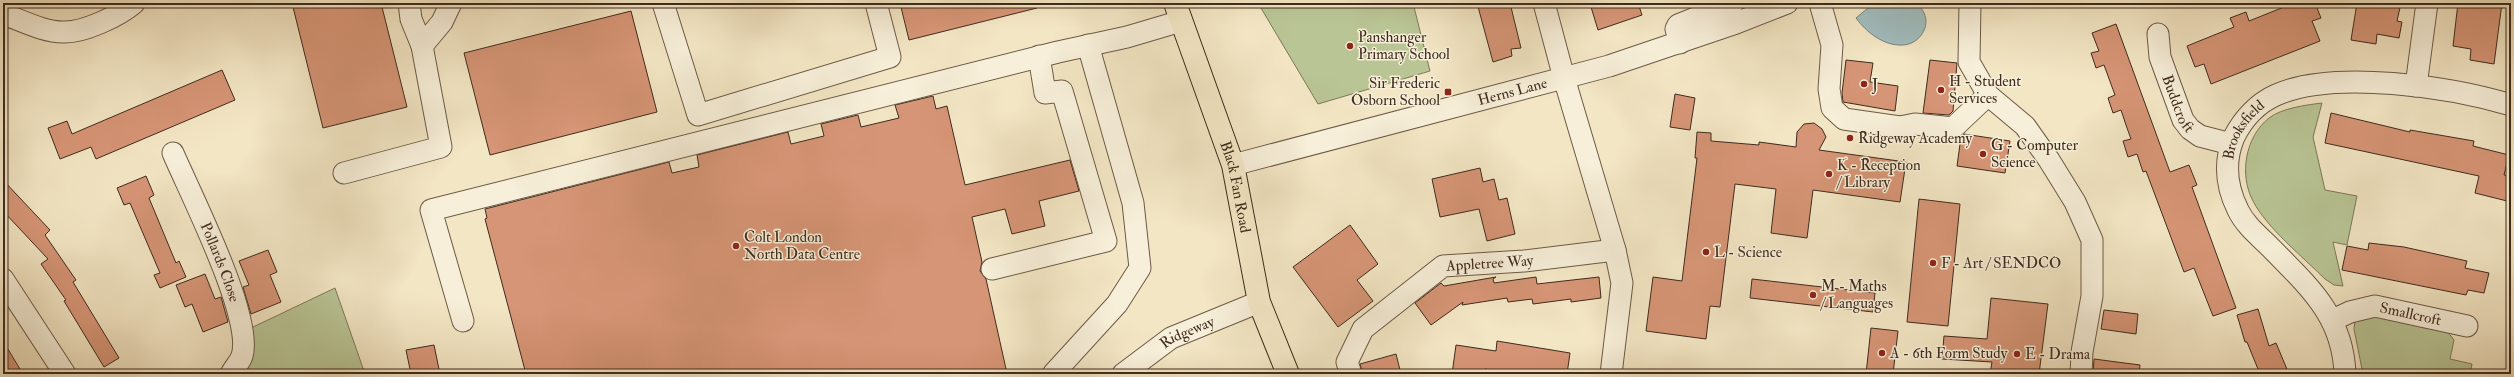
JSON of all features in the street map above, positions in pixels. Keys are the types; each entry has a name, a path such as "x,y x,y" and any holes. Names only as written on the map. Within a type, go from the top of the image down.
{"main road":[{"name":"Black Fan Road","path":"1178,12 1233,165 1259,302 1288,374"}],"street":[{"path":"3,14 62,32 75,31 125,11 134,3"},
{"path":"344,173 441,147 422,46 410,18 409,3"},
{"path":"422,46 442,22 451,3"},
{"path":"663,3 698,115 890,58 876,3"},
{"path":"1544,3 1564,78 1615,250 1622,283 1611,374"},
{"path":"1680,43 1676,34 1678,25 1733,3"},
{"name":"Herns Lane","path":"1233,165 1564,78 1680,43 1787,3"},
{"path":"1820,3 1832,45 1829,89 1832,108 1844,119 1900,127 1915,124 1953,128 1988,95"},
{"path":"1970,3 1969,62 1988,95 2025,126 2049,160 2075,202 2092,240 2092,296 2082,352 2081,374"},
{"path":"2416,86 2427,3"},
{"path":"463,321 431,210 1039,56 1127,37 1178,12"},
{"name":"Buddcroft","path":"2158,34 2160,57 2183,120 2190,130 2200,136 2231,144"},
{"path":"1053,374 1118,304 1140,268 1134,203 1088,45"},
{"path":"992,269 1106,240 1062,91 1045,93 1039,56"},
{"name":"Brooksfield","path":"2345,374 2341,343 2333,320 2300,278 2247,225 2231,195 2227,174 2227,160 2231,144 2239,128 2248,116 2276,95 2308,86 2340,83 2381,82 2450,90 2511,105"},
{"name":"Pollards Close","path":"173,153 227,278 243,328 242,356 231,374"},
{"name":"Appletree Way","path":"1350,374 1347,362 1362,329 1442,266 1524,261 1615,250"},
{"path":"3,279 65,374"},
{"name":"Ridgeway","path":"1123,374 1171,338 1259,302"},
{"name":"Smallcroft","path":"2333,320 2350,312 2375,306 2467,326"}],"green space":[{"name":"Panshanger Primary School","path":"1258,3 1413,3 1430,71 1318,104"},
{"path":"2322,103 2313,137 2325,190 2357,196 2347,245 2333,242 2343,286 2334,285 2325,279 2276,232 2253,201 2246,180 2247,157 2250,146 2254,135 2261,126 2269,118 2281,112"},
{"path":"335,288 365,374 240,374 251,328"},
{"path":"2374,313 2447,331 2454,340 2450,359 2472,364 2470,374 2363,374 2354,329 2355,321"}],"water":[{"path":"1904,2 1917,4 1923,11 1926,23 1922,34 1914,42 1908,44 1895,45 1882,41 1870,33 1856,18 1874,3"}],"building":[{"path":"292,3 381,3 407,107 323,128"},
{"path":"900,3 1036,3 1037,8 909,40"},
{"path":"1477,3 1510,3 1521,48 1511,49 1512,56 1493,62"},
{"path":"1604,3 1638,3 1642,15 1598,30 1591,7"},
{"path":"2294,3 2315,3 2321,18 2312,21 2320,41 2211,84 2204,64 2195,67 2187,46 2234,27 2230,18 2246,12 2249,21"},
{"path":"2357,3 2401,3 2397,21 2402,22 2399,38 2377,34 2376,44 2351,40"},
{"path":"2458,3 2502,3 2494,64 2470,60 2471,49 2453,46"},
{"path":"631,11 657,112 490,155 464,53"},
{"path":"2116,24 2170,172 2189,165 2197,185 2192,187 2236,308 2213,316 2194,268 2184,272 2146,171 2143,172 2137,154 2128,157 2123,141 2131,139 2121,110 2113,113 2108,98 2115,95 2104,65 2096,68 2091,53 2099,51 2092,33"},
{"name":"J","path":"1846,60 1873,63 1870,82 1898,86 1895,111 1843,102 1842,93"},
{"name":"H - Student Services","path":"1930,60 1957,63 1953,111 1949,115 1923,113"},
{"path":"222,70 235,100 96,159 91,147 60,159 48,128 67,121 72,134"},
{"path":"1675,94 1695,98 1690,130 1670,127"},
{"name":"Colt London North Data Centre","path":"933,96 936,109 947,106 965,185 1070,160 1079,191 1039,201 1045,226 1012,234 1005,209 972,217 982,262 980,271 986,279 1006,369 985,374 526,374 485,219 487,218 485,209 669,162 672,173 699,167 697,155 788,132 791,144 824,136 821,124 858,115 861,127 899,118 895,105"},
{"path":"2331,113 2410,132 2410,130 2474,141 2473,146 2509,155 2504,175 2511,176 2511,202 2475,193 2479,176 2325,143"},
{"path":"1814,123 1822,129 1826,137 1819,150 1906,162 1900,202 1813,190 1807,238 1771,233 1776,189 1735,184 1720,307 1710,306 1706,339 1646,331 1653,277 1682,281 1697,158 1695,158 1697,132 1711,133 1711,141 1759,145 1759,142 1796,147 1797,132 1804,124"},
{"name":"G - Computer Science","path":"1964,134 2010,141 2005,173 1957,166 1961,137"},
{"path":"1480,168 1483,182 1494,179 1499,200 1507,198 1515,234 1487,241 1479,209 1440,217 1432,179"},
{"path":"146,176 154,195 149,198 176,263 179,261 186,277 160,288 154,275 160,273 130,203 124,205 117,188"},
{"path":"3,180 50,230 45,235 76,280 73,282 119,358 104,367 64,301 66,300 41,264 48,259 3,211"},
{"name":"F - Art / SENDCO","path":"1919,199 1960,204 1948,326 1907,322"},
{"path":"1350,225 1378,264 1357,280 1373,301 1338,327 1293,267"},
{"path":"2369,243 2404,247 2467,261 2465,268 2489,273 2484,293 2468,290 2466,295 2342,270 2347,246 2368,250"},
{"path":"268,250 277,272 270,275 281,302 251,314 243,287 249,285 239,261"},
{"path":"205,274 215,299 221,297 228,322 203,332 192,304 185,307 176,285"},
{"path":"1496,277 1493,279 1494,283 1536,277 1537,284 1599,277 1601,298 1571,302 1571,299 1533,304 1532,299 1508,302 1507,298 1462,305 1463,302 1431,325 1415,303 1441,283 1444,286"},
{"name":"M - Maths / Languages","path":"1752,279 1875,293 1873,312 1750,298"},
{"name":"E - Drama","path":"1991,298 2048,304 2039,374 1990,374 1992,362 1942,359 1944,336 1987,339"},
{"path":"2258,309 2269,346 2276,343 2289,374 2260,374 2247,342 2245,342 2237,315"},
{"path":"2104,310 2138,314 2136,334 2101,329"},
{"name":"A - 6th Form Study","path":"1871,328 1898,331 1893,374 1866,374"},
{"path":"3,341 23,374 3,374"},
{"path":"1497,341 1570,353 1567,374 1515,374 1485,369 1484,374 1452,374 1456,345 1496,351"},
{"path":"434,345 440,374 411,374 406,350"},
{"path":"1396,354 1401,374 1363,374 1360,364"},
{"path":"2094,359 2140,365 2139,374 2093,374"}],"place":[{"name":"Panshanger Primary School","path":"1350,46"},
{"name":"J","path":"1864,84"},
{"name":"H - Student Services","path":"1941,90"},
{"name":"Sir Frederic Osborn School","path":"1448,92"},
{"name":"Ridgeway Academy","path":"1850,138"},
{"name":"G - Computer Science","path":"1983,154"},
{"name":"K - Reception / Library","path":"1829,174"},
{"name":"Colt London North Data Centre","path":"736,246"},
{"name":"L - Science","path":"1706,252"},
{"name":"F - Art / SENDCO","path":"1933,263"},
{"name":"M - Maths / Languages","path":"1813,295"},
{"name":"A - 6th Form Study","path":"1882,353"},
{"name":"E - Drama","path":"2017,354"}]}
